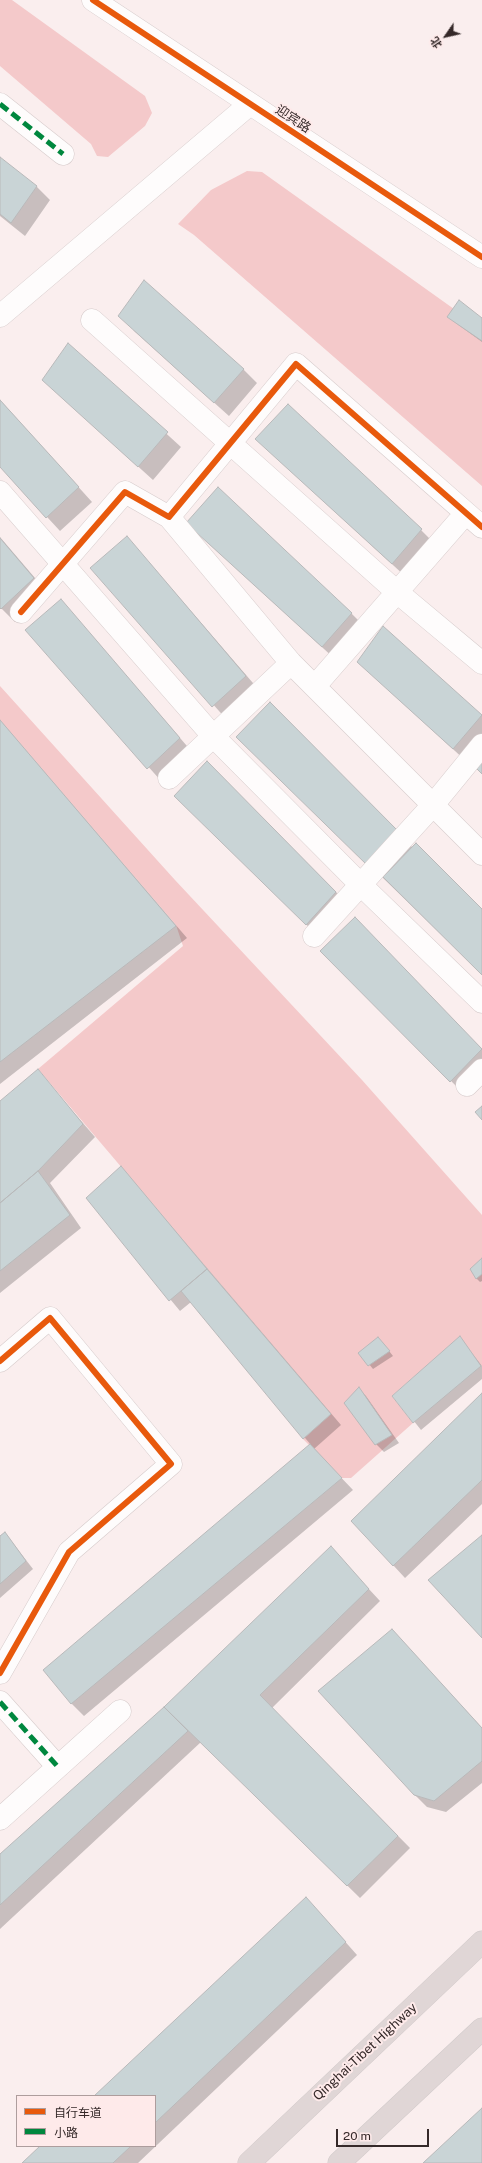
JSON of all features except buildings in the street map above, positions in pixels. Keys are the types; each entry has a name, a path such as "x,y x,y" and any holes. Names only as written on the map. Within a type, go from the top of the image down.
{"highway":[{"name":"Qinghai-Tibet Highway","path":"249,2163 482,1942"},
{"path":"339,2163 482,2029"}],"street":[{"name":"迎宾路","path":"93,0 482,257"},
{"path":"0,104 63,154"},
{"path":"0,316 250,104"},
{"path":"92,320 397,592 482,663"},
{"path":"169,517 296,364 474,520 397,592 315,686"},
{"path":"0,492 62,565 213,736 361,885 482,1002"},
{"path":"21,612 125,492 169,517 290,662 482,854"},
{"path":"169,778 290,662"},
{"path":"314,936 433,805 482,746"},
{"path":"467,1085 482,1070"},
{"path":"0,1361 50,1318 171,1464 69,1552 0,1673"},
{"path":"0,1702 58,1767"},
{"path":"0,1819 120,1712"}],"shaded area":[{"path":"0,0 12,0 145,96 152,113 145,126 108,157 97,156 91,144 0,66"},
{"path":"247,171 262,172 482,329 482,486 194,235 178,224 211,190"},
{"path":"0,686 175,880 362,1080 482,1215 482,1365 481,1366 460,1337 392,1396 413,1423 351,1478 342,1478 303,1439 331,1414 38,1069 183,946 176,925 0,720"}],"marked path":[{"path":"0,104 63,154"},
{"path":"0,1702 58,1767"}],"cycle path":[{"path":"93,0 482,257"},
{"path":"21,612 125,492 169,517 296,364 482,527"},
{"path":"0,1361 50,1318 171,1464 69,1552 0,1673"}]}
